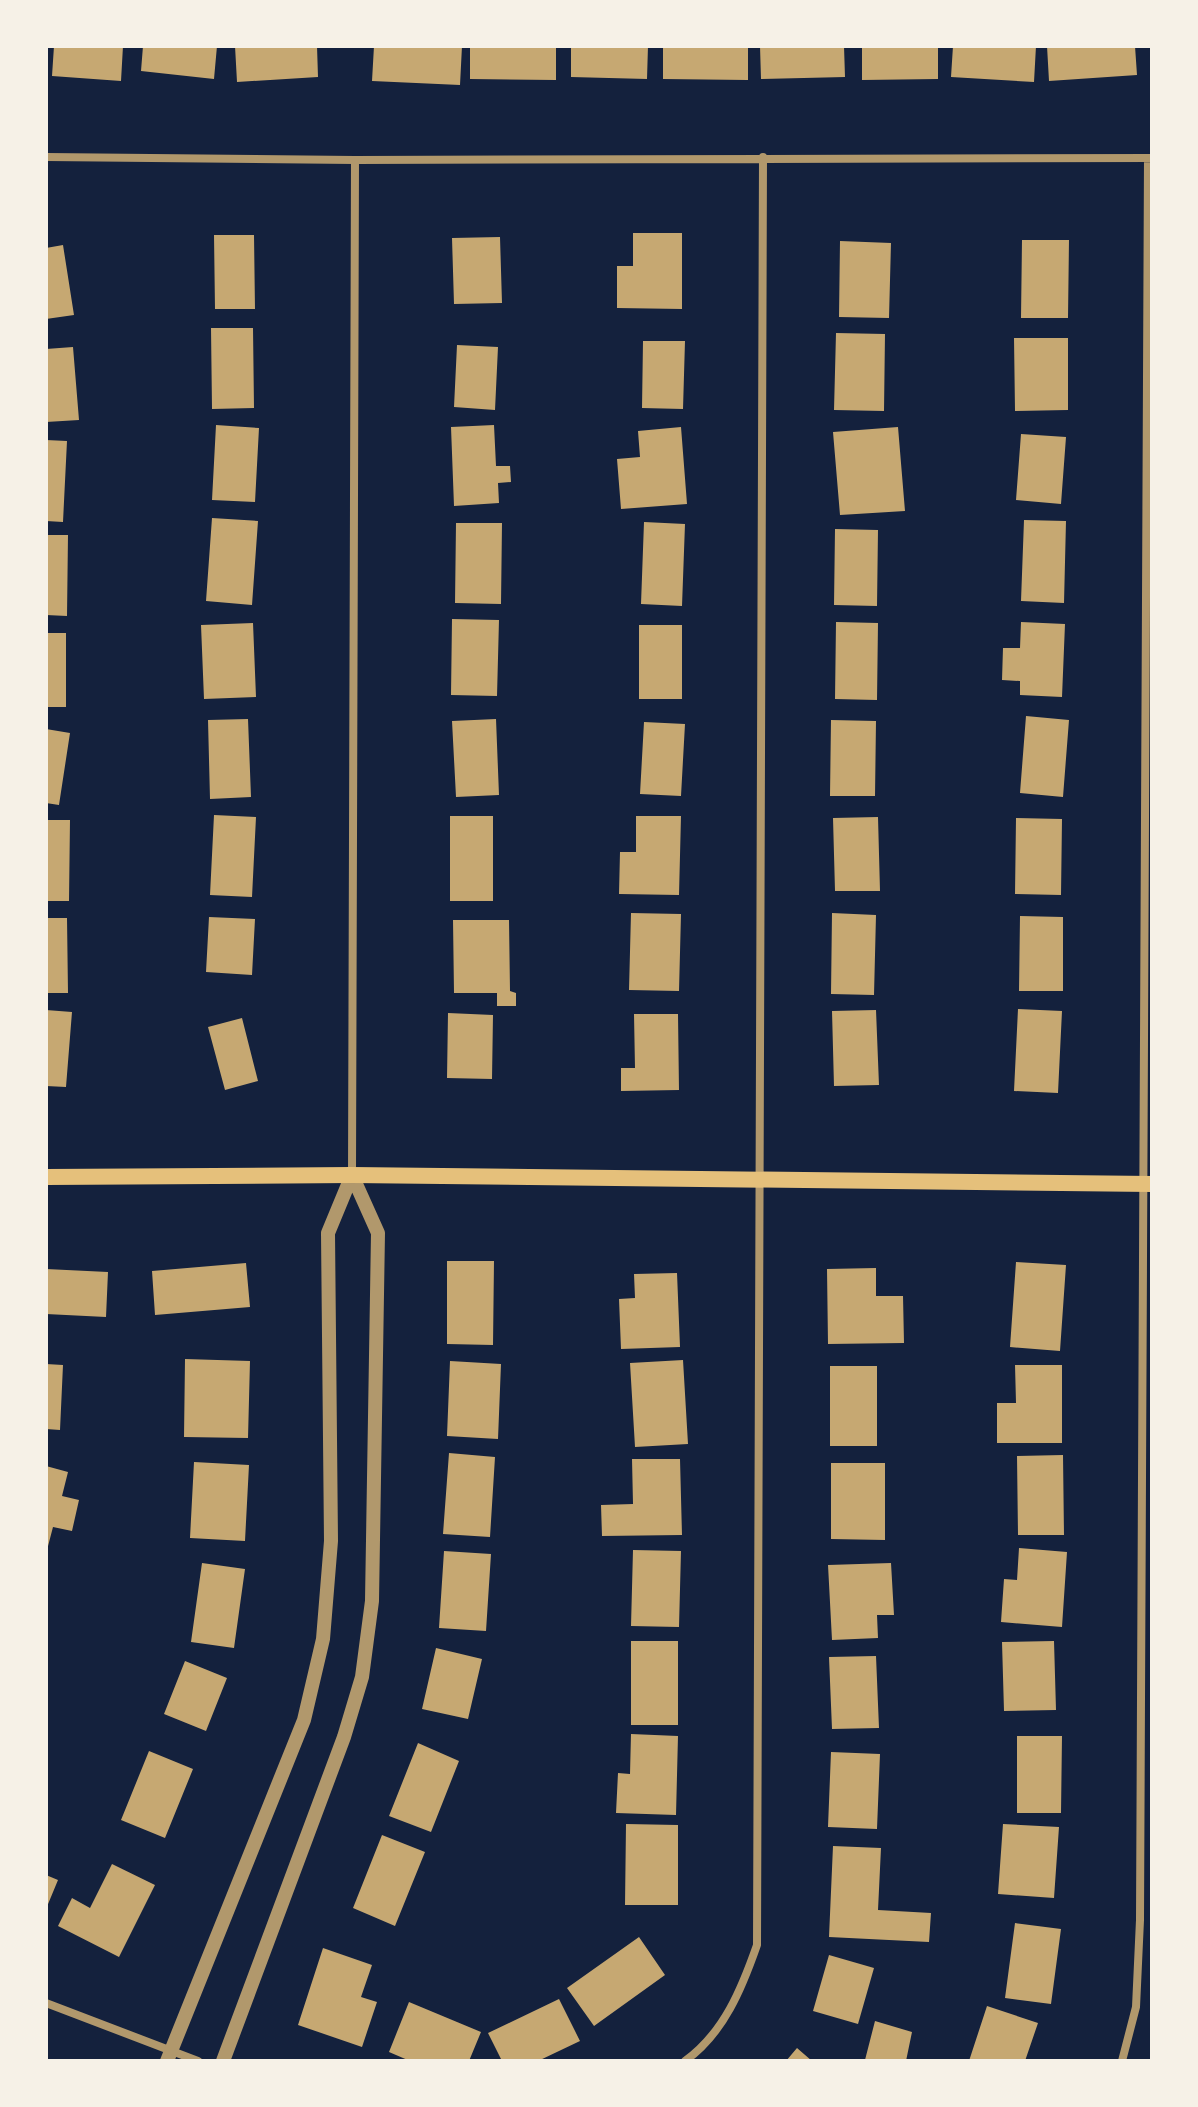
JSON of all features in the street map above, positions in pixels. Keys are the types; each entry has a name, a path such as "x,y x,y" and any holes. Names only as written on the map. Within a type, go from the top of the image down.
{"main road":[{"path":"46,1177 352,1175 1148,1184"}],"street":[{"path":"46,157 355,160 1150,158 1148,1184 1140,1920 1136,2007 1122,2061"},
{"path":"685,2061 719,2027 741,1990 757,1945 763,157"},
{"path":"169,2056 304,1720 323,1639 331,1541 328,1233 352,1175 355,160"},
{"path":"223,2061 344,1737 362,1677 372,1601 378,1233 352,1175"},
{"path":"46,2003 169,2056 198,2061"}],"building":[{"path":"54,46 123,46 121,81 52,76"},
{"path":"143,46 217,46 214,79 141,71"},
{"path":"235,46 317,46 318,77 237,82"},
{"path":"374,46 462,46 460,85 372,81"},
{"path":"470,46 556,46 556,80 470,79"},
{"path":"571,46 648,46 647,79 571,77"},
{"path":"663,46 748,46 748,80 663,79"},
{"path":"760,46 844,46 845,77 761,79"},
{"path":"862,46 938,46 938,79 862,80"},
{"path":"953,46 1036,46 1034,82 951,77"},
{"path":"1047,46 1135,46 1137,75 1049,81"},
{"path":"633,233 682,233 682,309 617,308 617,266 633,266"},
{"path":"214,235 254,235 255,309 215,309"},
{"path":"500,237 502,303 454,304 452,238"},
{"path":"1022,240 1069,240 1068,318 1021,318"},
{"path":"840,241 891,243 889,318 839,317"},
{"path":"63,245 74,315 46,319 46,248"},
{"path":"211,328 253,328 254,408 212,409"},
{"path":"836,333 885,334 884,411 834,410"},
{"path":"1014,338 1068,338 1068,410 1015,411"},
{"path":"643,341 685,341 683,409 642,408"},
{"path":"457,345 498,347 495,410 454,407"},
{"path":"73,347 79,420 46,422 46,349"},
{"path":"216,425 259,428 255,502 212,500"},
{"path":"494,425 496,466 510,466 511,482 498,483 499,503 454,506 451,427"},
{"path":"681,427 687,504 621,509 617,459 640,457 638,431"},
{"path":"898,427 905,511 840,515 833,432"},
{"path":"1021,434 1066,437 1061,504 1016,500"},
{"path":"46,440 67,441 63,522 46,521"},
{"path":"212,518 258,521 252,605 206,601"},
{"path":"1024,520 1066,521 1064,603 1021,601"},
{"path":"644,522 685,524 682,606 641,604"},
{"path":"456,523 502,523 501,604 455,603"},
{"path":"835,529 878,530 877,606 834,605"},
{"path":"46,535 68,535 67,616 46,615"},
{"path":"452,619 499,620 497,696 451,695"},
{"path":"836,622 878,623 877,700 835,699"},
{"path":"1021,622 1065,624 1062,697 1020,695 1020,681 1002,680 1003,648 1020,648"},
{"path":"253,623 256,697 204,699 201,625"},
{"path":"639,625 682,625 682,699 639,699"},
{"path":"46,633 66,633 66,707 46,707"},
{"path":"1026,716 1069,720 1063,797 1020,793"},
{"path":"248,719 251,797 210,799 208,720"},
{"path":"496,719 499,795 456,797 452,721"},
{"path":"831,720 876,721 875,796 830,796"},
{"path":"644,722 685,724 681,796 640,794"},
{"path":"46,729 70,733 59,805 46,803"},
{"path":"214,815 256,817 252,897 210,895"},
{"path":"450,816 493,816 493,901 450,901"},
{"path":"636,816 681,816 679,895 619,894 620,852 636,852"},
{"path":"878,817 880,891 835,891 833,818"},
{"path":"1016,818 1062,819 1061,895 1015,894"},
{"path":"46,820 70,820 69,901 46,901"},
{"path":"631,913 681,914 679,991 629,990"},
{"path":"832,913 876,915 874,995 831,994"},
{"path":"1020,916 1063,917 1063,991 1019,991"},
{"path":"209,917 255,919 252,975 206,972"},
{"path":"46,918 67,918 68,993 46,993"},
{"path":"453,920 509,920 510,991 516,993 516,1006 497,1006 497,993 454,993"},
{"path":"1018,1009 1062,1011 1058,1093 1014,1091"},
{"path":"46,1010 72,1012 66,1087 46,1086"},
{"path":"876,1010 879,1085 834,1086 832,1011"},
{"path":"448,1013 493,1015 492,1079 447,1078"},
{"path":"634,1014 678,1014 679,1090 621,1091 621,1068 635,1068"},
{"path":"242,1018 258,1081 225,1090 208,1027"},
{"path":"447,1261 494,1261 493,1345 447,1344"},
{"path":"1016,1262 1066,1265 1060,1351 1010,1347"},
{"path":"246,1263 250,1307 155,1315 152,1271"},
{"path":"876,1268 876,1296 903,1296 904,1343 828,1344 827,1269"},
{"path":"46,1269 108,1272 106,1317 46,1314"},
{"path":"677,1273 680,1347 621,1349 619,1299 635,1298 634,1274"},
{"path":"185,1359 250,1361 248,1438 184,1437"},
{"path":"683,1360 688,1444 635,1447 630,1363"},
{"path":"450,1361 501,1364 498,1439 447,1436"},
{"path":"46,1364 63,1365 60,1430 46,1429"},
{"path":"1015,1365 1062,1365 1062,1443 997,1443 997,1403 1016,1403"},
{"path":"830,1366 877,1366 877,1446 830,1446"},
{"path":"449,1453 495,1457 490,1537 443,1534"},
{"path":"1063,1455 1064,1535 1018,1535 1017,1456"},
{"path":"632,1459 680,1459 682,1535 602,1536 601,1505 633,1504"},
{"path":"194,1462 249,1465 245,1541 190,1538"},
{"path":"831,1463 885,1463 885,1540 831,1539"},
{"path":"46,1466 68,1472 62,1496 79,1500 72,1531 53,1527 47,1550"},
{"path":"1019,1548 1067,1552 1062,1627 1001,1622 1004,1579 1017,1580"},
{"path":"633,1550 681,1551 679,1627 631,1626"},
{"path":"444,1551 491,1554 486,1631 439,1628"},
{"path":"202,1563 245,1569 234,1648 191,1642"},
{"path":"891,1563 894,1615 877,1615 878,1638 832,1640 828,1565"},
{"path":"631,1641 678,1641 678,1725 631,1725"},
{"path":"1054,1641 1056,1710 1004,1711 1002,1642"},
{"path":"436,1648 482,1659 468,1719 422,1709"},
{"path":"876,1656 879,1728 832,1729 829,1657"},
{"path":"185,1661 227,1678 206,1731 164,1714"},
{"path":"631,1734 678,1736 676,1815 616,1813 618,1773 630,1774"},
{"path":"1017,1736 1062,1736 1061,1813 1017,1813"},
{"path":"418,1743 459,1761 431,1832 389,1816"},
{"path":"149,1751 193,1769 165,1838 121,1820"},
{"path":"831,1752 880,1754 877,1829 828,1827"},
{"path":"626,1824 678,1825 678,1905 625,1905"},
{"path":"1003,1824 1059,1827 1054,1898 998,1894"},
{"path":"382,1835 425,1852 395,1926 353,1908"},
{"path":"833,1846 881,1848 878,1910 931,1913 929,1942 829,1937"},
{"path":"112,1864 155,1885 119,1957 58,1926 72,1898 90,1908"},
{"path":"46,1875 58,1880 46,1909"},
{"path":"1015,1923 1061,1929 1051,2004 1005,1998"},
{"path":"639,1937 665,1975 594,2026 567,1988"},
{"path":"323,1948 372,1965 361,1997 377,2002 362,2047 298,2025"},
{"path":"829,1955 874,1968 858,2024 813,2011"},
{"path":"559,1999 580,2041 538,2061 502,2061 488,2033"},
{"path":"409,2002 481,2032 469,2061 410,2061 389,2052"},
{"path":"987,2006 1038,2023 1025,2061 969,2061"},
{"path":"875,2021 912,2032 906,2061 865,2060"},
{"path":"797,2048 812,2061 786,2061"}]}
